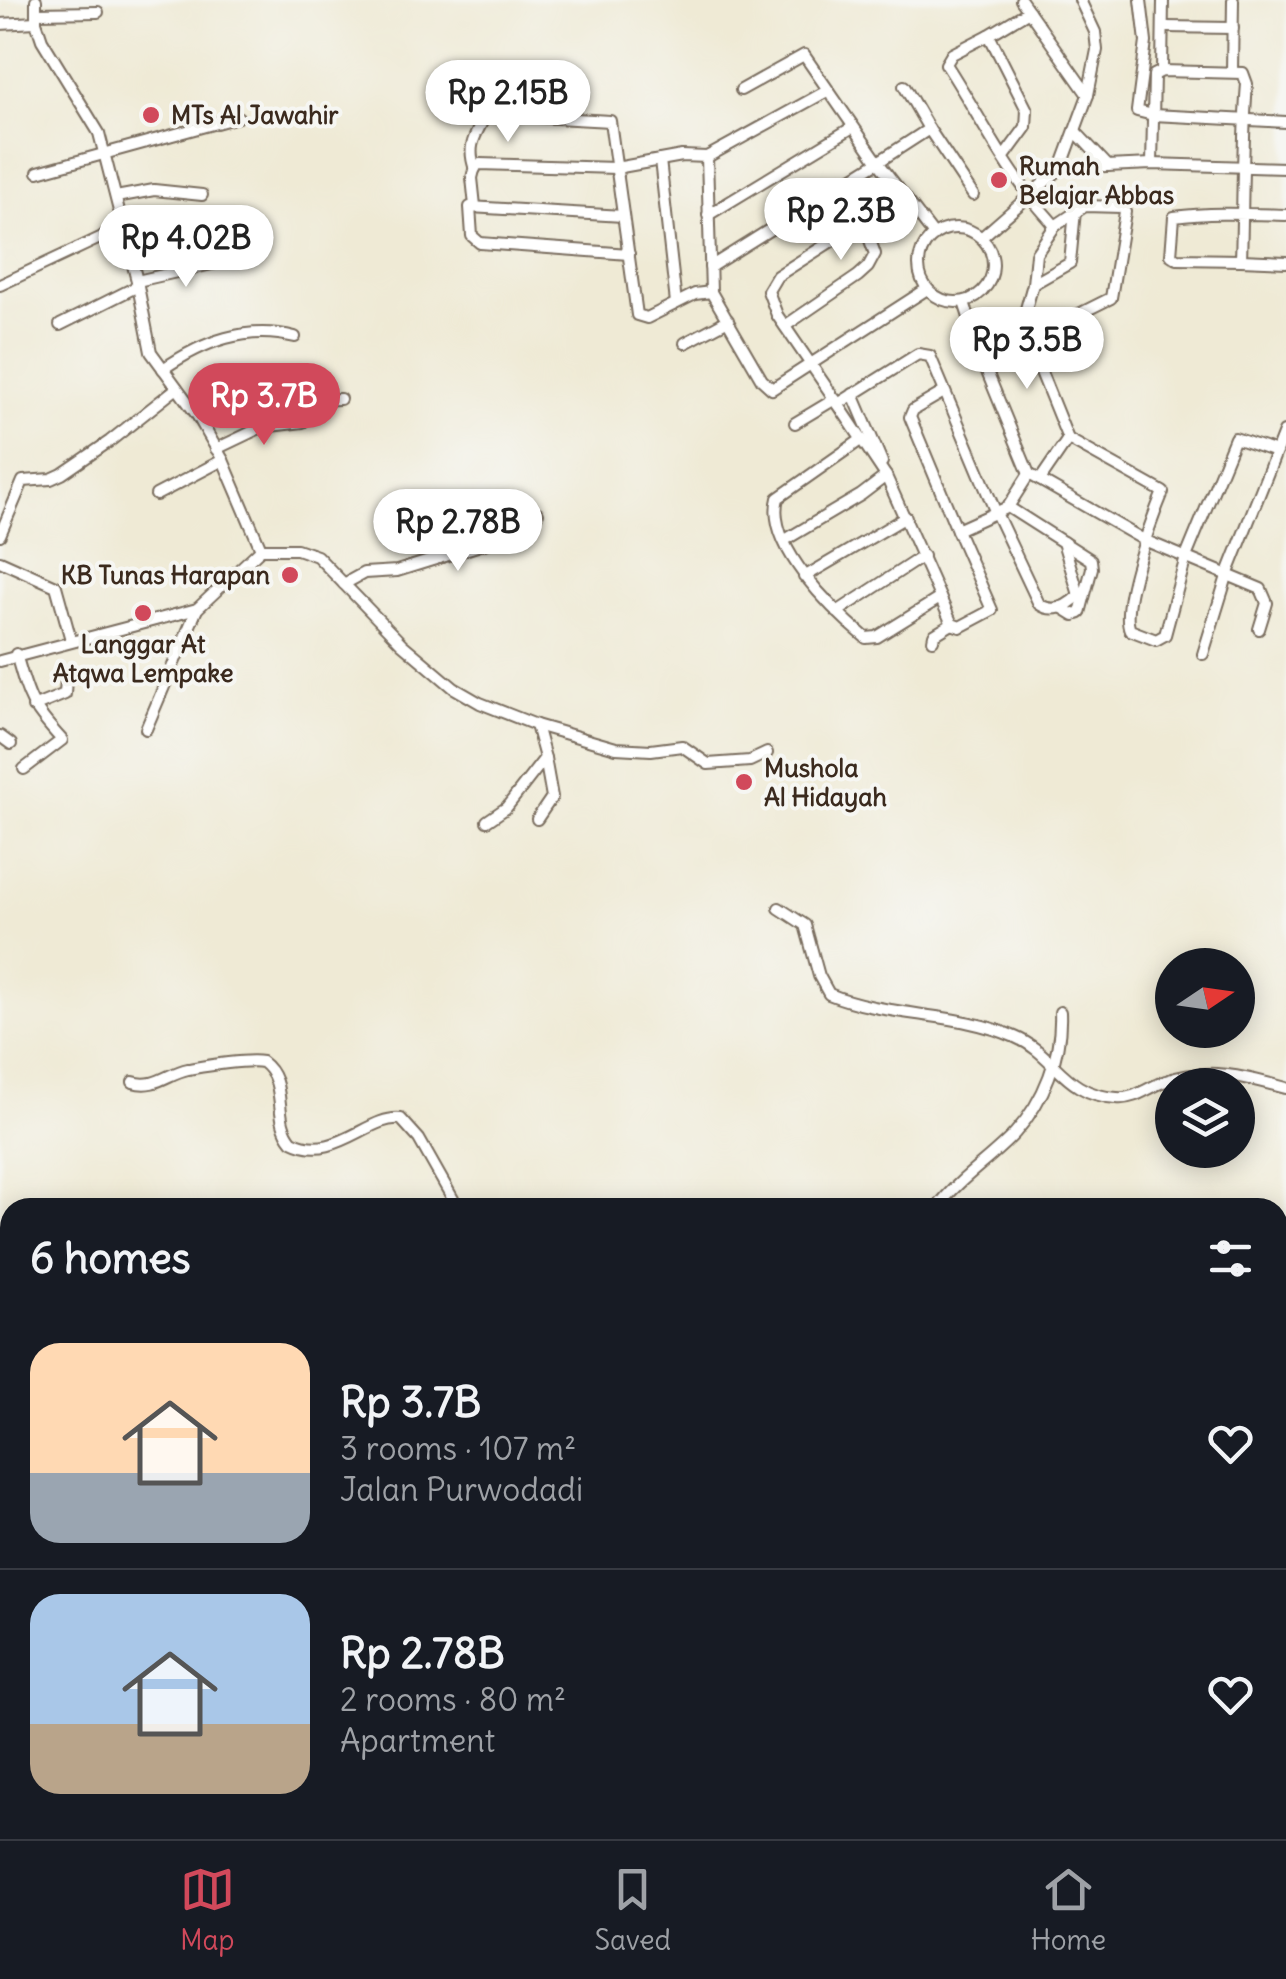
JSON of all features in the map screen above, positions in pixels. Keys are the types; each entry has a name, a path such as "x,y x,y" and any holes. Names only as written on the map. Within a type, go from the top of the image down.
{"street":[{"path":"36,0 36,18 58,68 95,124 105,152 152,352 223,460 262,550"},
{"path":"1021,0 1088,95"},
{"path":"982,237 1061,168 1088,95 1097,39 1080,0"},
{"path":"1141,0 1146,42 1136,106 1141,114 1286,122"},
{"path":"1162,71 1163,0"},
{"path":"1232,72 1234,0"},
{"path":"1029,11 952,54 946,64 1029,196 1054,226"},
{"path":"0,24 98,12"},
{"path":"1165,27 1233,28"},
{"path":"989,35 1027,110 1026,127 1002,153"},
{"path":"741,90 801,55 806,57 827,92 933,234"},
{"path":"1152,164 1154,75 1162,71 1242,73 1246,79 1241,260"},
{"path":"904,86 972,195"},
{"path":"474,169 480,164 616,168 708,157 827,92"},
{"path":"476,206 470,140 486,114 610,121 637,314 648,318 701,292 712,292"},
{"path":"38,172 238,116"},
{"path":"708,215 853,127"},
{"path":"710,267 928,128"},
{"path":"1074,131 1108,166"},
{"path":"708,157 712,292 768,388 778,387 927,289"},
{"path":"660,160 676,303"},
{"path":"1061,168 1152,164 1286,168"},
{"path":"785,326 868,267 874,254 863,220 842,185"},
{"path":"116,197 154,190 202,194"},
{"path":"1061,323 1111,298 1125,212 1121,207 1085,206 1054,226 1038,247 1022,323 1068,440 1163,492 1144,540 1126,618 1130,630 1156,640 1163,638 1186,557 1235,438 1276,452"},
{"path":"623,216 470,208 472,236 480,244 628,254"},
{"path":"1033,284 1070,263 1076,211"},
{"path":"1286,216 1177,216 1171,237 1173,258 1286,262"},
{"path":"0,284 102,237 121,218"},
{"path":"863,220 777,276 770,286 769,298 886,475"},
{"path":"958,227 982,237 990,248 992,275 986,287 964,302 951,302 927,289 921,278 920,254 933,234 958,227"},
{"path":"60,325 138,284 225,260"},
{"path":"964,302 985,367 1035,477 1144,540 1228,573 1264,593 1267,603 1259,630"},
{"path":"685,344 728,320"},
{"path":"163,369 198,349 239,333 271,331 295,337"},
{"path":"795,423 922,353 930,356 1039,604 1049,610 1061,607 1078,614 1091,560 1008,507"},
{"path":"0,535 23,481 48,480 62,474 177,388"},
{"path":"853,394 940,598 952,624 960,627 992,610 910,417 913,410 944,392"},
{"path":"197,416 235,404 340,399"},
{"path":"216,449 262,428 303,422"},
{"path":"1202,654 1228,573 1284,432"},
{"path":"862,439 778,498 777,514 804,577 866,638 874,638 940,598"},
{"path":"958,530 1008,507 1068,440"},
{"path":"156,495 223,460"},
{"path":"786,540 861,495 886,475"},
{"path":"344,584 364,573 397,571 519,533 538,514"},
{"path":"804,577 906,518"},
{"path":"1062,542 1082,595"},
{"path":"146,729 197,609 262,550 275,547 310,552 324,561 402,644 454,688 480,703 536,725 616,748 651,750 682,746 703,762 723,765 750,761 767,753"},
{"path":"837,612 923,556"},
{"path":"0,560 54,584 71,640"},
{"path":"0,660 197,609"},
{"path":"932,640 952,624"},
{"path":"16,654 33,707 62,740 24,769"},
{"path":"33,707 65,694 66,678"},
{"path":"536,725 552,797 537,819"},
{"path":"0,736 12,744"},
{"path":"487,822 506,808 545,758"},
{"path":"779,908 805,926 819,976 829,994 887,1010 994,1029 1019,1038 1070,1083 1090,1092 1122,1099 1163,1082 1210,1072 1286,1088"},
{"path":"944,1198 962,1177 1016,1131 1054,1068 1060,1012"},
{"path":"133,1082 149,1085 185,1070 250,1060 262,1062 276,1077 283,1127 292,1141 311,1146 346,1140 385,1120 401,1120 420,1139 452,1198"}],"place":[{"name":"MTs Al Jawahir","path":"151,115"},
{"name":"Rumah Belajar Abbas","path":"999,180"},
{"name":"KB Tunas Harapan","path":"290,575"},
{"name":"Langgar At Atqwa Lempake","path":"143,613"},
{"name":"Mushola Al Hidayah","path":"744,782"}]}
